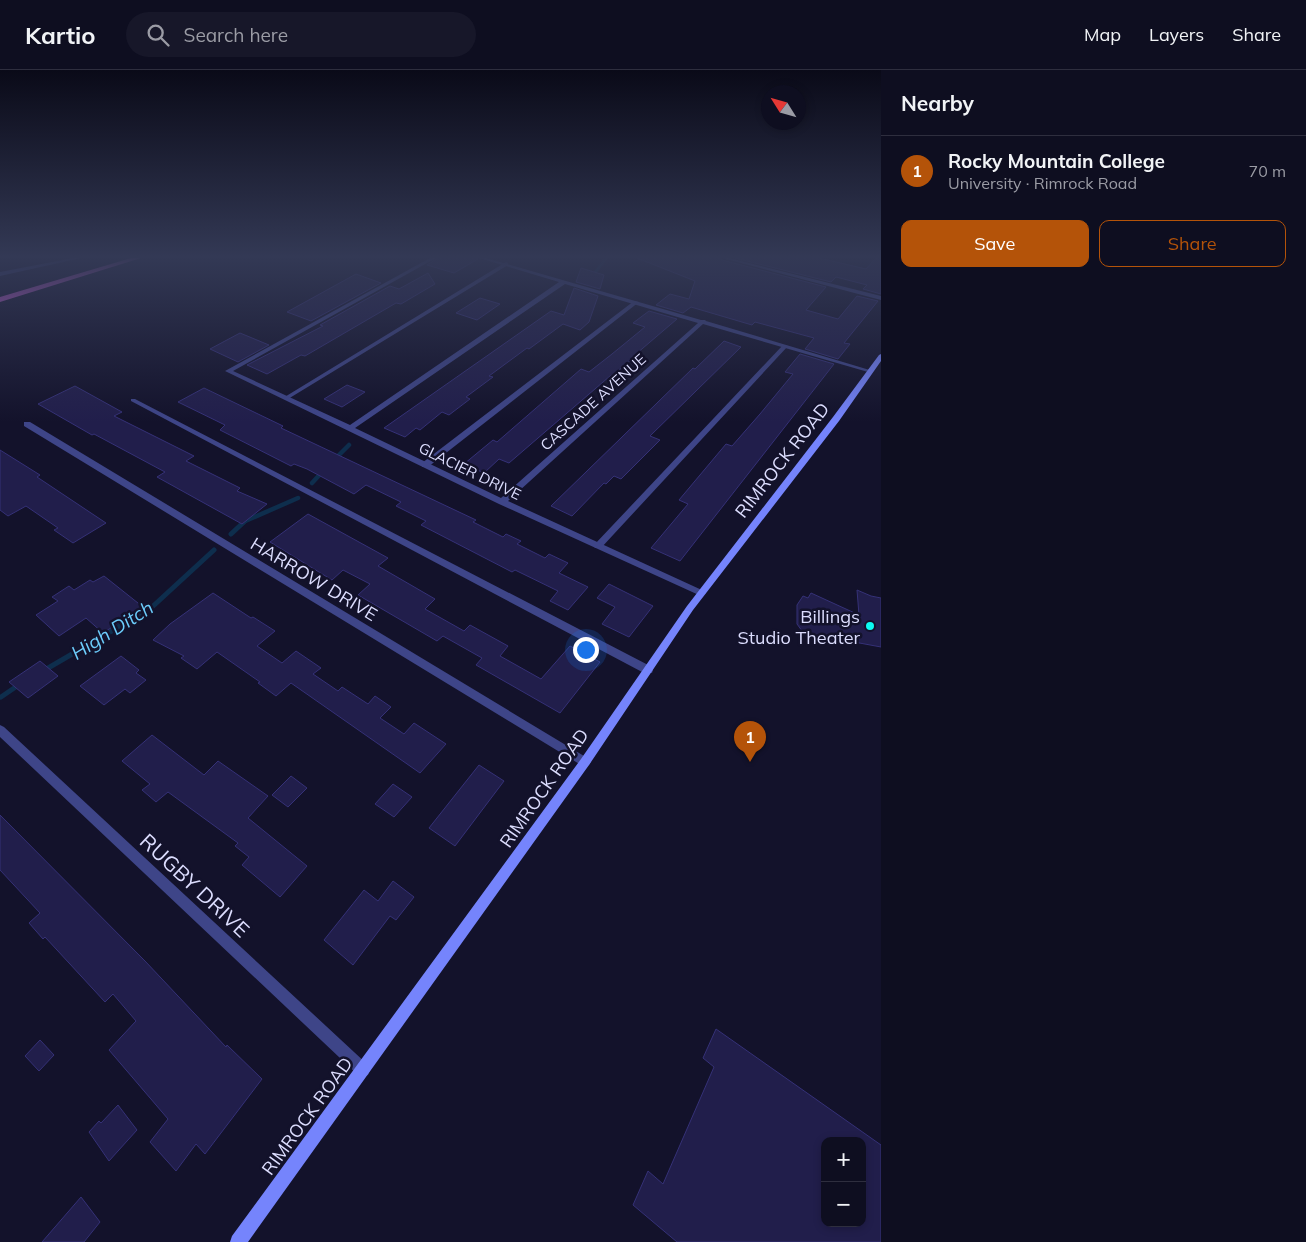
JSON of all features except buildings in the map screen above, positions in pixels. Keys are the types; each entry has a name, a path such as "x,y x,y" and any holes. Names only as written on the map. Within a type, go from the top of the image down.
{"main road":[{"name":"RIMROCK ROAD","path":"238,1242 585,762 701,593 836,419 881,356"}],"street":[{"name":"GLACIER DRIVE","path":"334,313 228,371 502,502 701,593"},
{"path":"286,398 426,313"},
{"path":"350,428 519,313"},
{"path":"425,465 622,313"},
{"path":"671,313 870,371"},
{"name":"CASCADE AVENUE","path":"502,502 702,322"},
{"path":"598,546 784,346"},
{"path":"133,400 648,670"},
{"name":"HARROW DRIVE","path":"27,424 585,762"},
{"name":"RUGBY DRIVE","path":"0,730 363,1070"}],"waterway":[{"name":"High Ditch","path":"334,460 349,445"},
{"name":"High Ditch","path":"312,483 324,470"},
{"name":"High Ditch","path":"245,521 298,498"},
{"name":"High Ditch","path":"231,534 245,521"},
{"name":"High Ditch","path":"43,671 151,608 214,550"},
{"name":"High Ditch","path":"1,697 20,684"}],"place":[{"name":"Billings Studio Theater","path":"870,626"},
{"name":"Rocky Mountain College","path":"750,762"}]}
